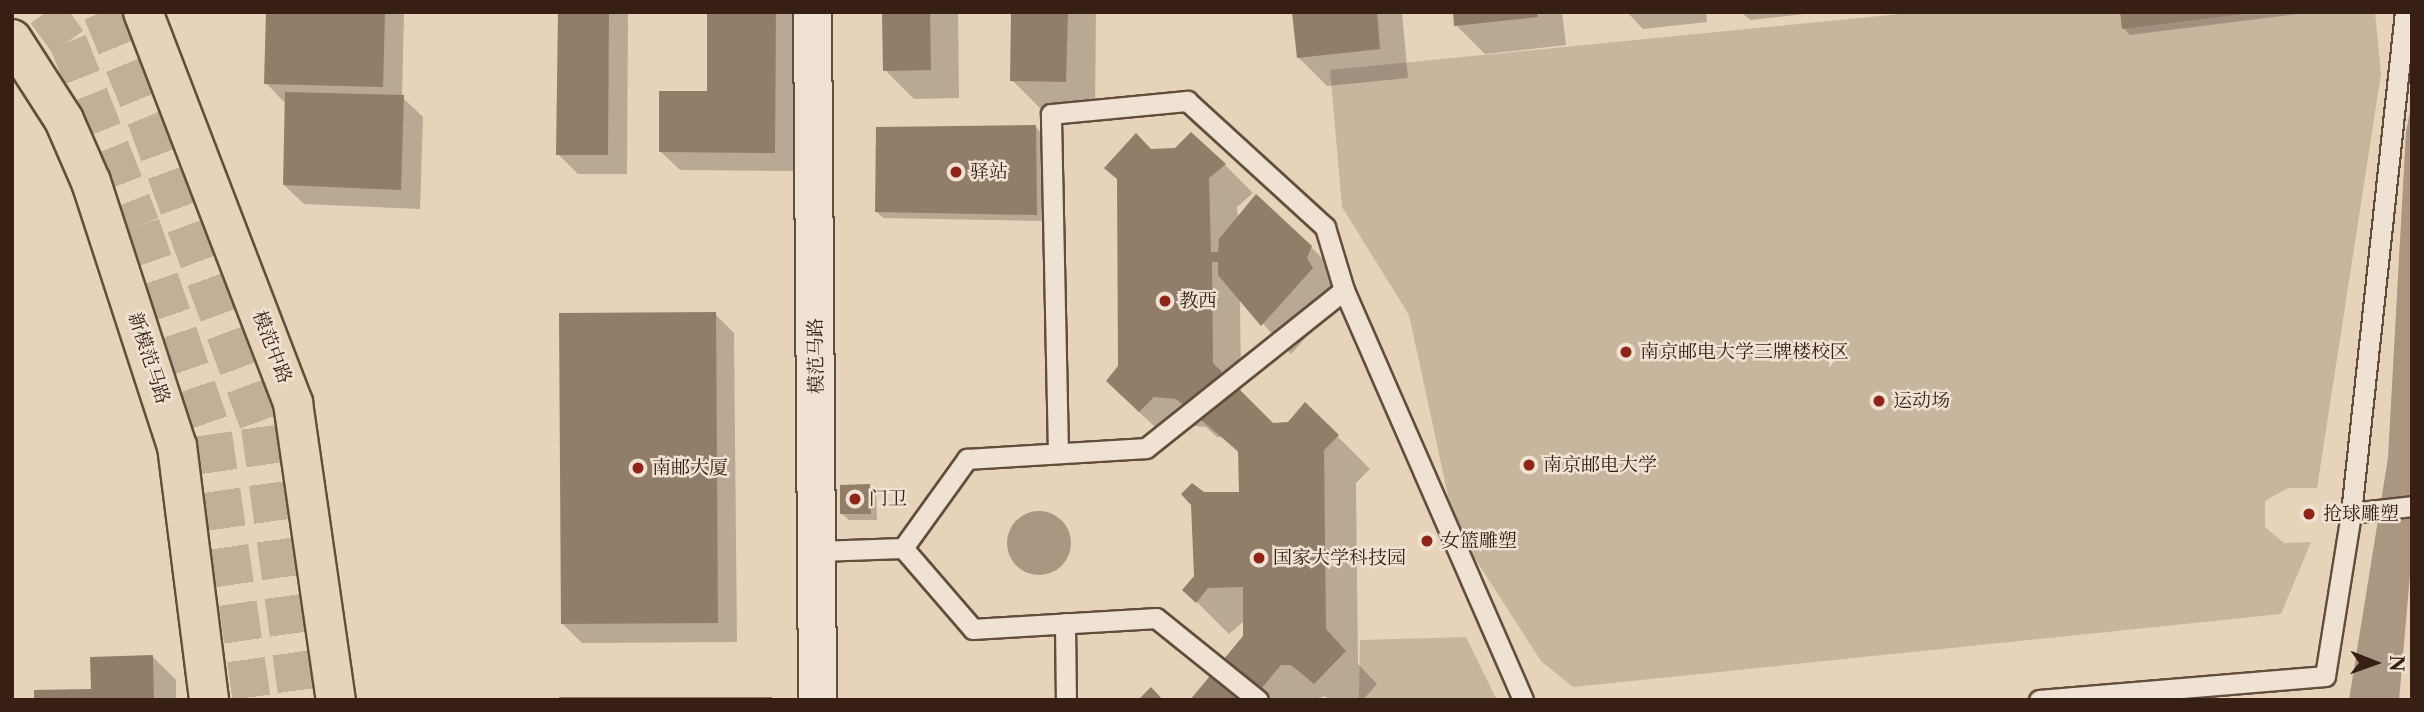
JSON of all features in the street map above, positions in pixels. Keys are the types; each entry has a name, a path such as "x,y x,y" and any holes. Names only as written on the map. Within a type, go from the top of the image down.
{"main road":[{"name":"模范中路","path":"143,12 293,403 336,700"},
{"name":"新模范马路","path":"18,60 64,120 91,181 177,446 209,700"}],"street":[{"name":"模范马路","path":"813,12 817,700"}],"lane":[{"path":"2039,700 2121,696 2325,676 2351,513 2405,12"},
{"path":"1058,453 1051,114 1186,101 1325,226 1344,290 1523,700"},
{"path":"903,548 967,459 1146,449 1344,290"},
{"path":"2351,513 2412,506"},
{"path":"818,551 903,548"},
{"path":"903,548 973,629 1156,618 1258,700"},
{"path":"1065,623 1066,700"}],"shaded area":[{"name":"运动场","path":"1921,12 2375,12 2381,74 2317,488 2288,488 2265,501 2265,527 2284,543 2311,542 2281,614 1573,687 1541,661 1455,528 1409,315 1342,207 1330,70"},
{"path":"2412,102 2412,552 2399,700 2349,700 2388,458 2406,132"},
{"path":"1039,511 1057,517 1065,525 1071,543 1065,561 1057,569 1039,575 1021,569 1013,561 1007,543 1013,525 1021,517"},
{"path":"1466,637 1497,700 1359,700 1360,640"}],"building":[{"path":"266,12 385,12 383,87 264,84"},
{"path":"558,12 609,12 608,155 556,155"},
{"path":"707,12 776,12 775,153 659,152 659,91 707,91"},
{"path":"882,12 930,12 931,70 883,71"},
{"path":"1011,12 1068,12 1066,82 1010,81"},
{"path":"1292,12 1377,12 1380,49 1297,58"},
{"path":"1453,12 1537,12 1538,17 1454,26"},
{"path":"2120,12 2243,12 2243,14 2122,29"},
{"path":"285,92 404,95 401,190 283,185"},
{"name":"驿站","path":"1036,125 1037,215 875,212 876,127"},
{"path":"1191,132 1226,164 1209,178 1211,252 1218,252 1219,239 1256,194 1312,246 1307,258 1313,268 1261,326 1218,275 1218,262 1212,262 1213,363 1273,423 1288,422 1305,402 1339,435 1324,450 1326,629 1346,651 1314,684 1291,665 1281,665 1252,700 1190,700 1243,636 1243,587 1208,588 1196,603 1182,590 1194,576 1191,505 1181,494 1192,483 1204,492 1239,492 1238,451 1176,399 1154,397 1139,412 1106,381 1118,366 1117,179 1104,168 1136,133 1151,149 1175,148"},
{"name":"南邮大厦","path":"716,312 718,623 561,624 559,313"},
{"name":"门卫","path":"870,484 871,514 840,514 840,485"},
{"path":"153,655 154,700 34,700 34,690 91,689 90,657"},
{"path":"1151,687 1163,700 1138,700"},
{"path":"559,697 772,697 772,700 559,700"}],"tunnel":[{"path":"46,12 68,42 141,225 213,434 252,700"},
{"path":"102,12 146,119 260,427 298,700"}],"place":[{"name":"驿站","path":"956,172"},
{"name":"教西","path":"1165,301"},
{"name":"南京邮电大学三牌楼校区","path":"1626,352"},
{"name":"运动场","path":"1879,401"},
{"name":"南京邮电大学","path":"1529,465"},
{"name":"南邮大厦","path":"638,468"},
{"name":"门卫","path":"855,499"},
{"name":"抢球雕塑","path":"2309,514"},
{"name":"女篮雕塑","path":"1427,541"},
{"name":"国家大学科技园","path":"1259,558"}]}
